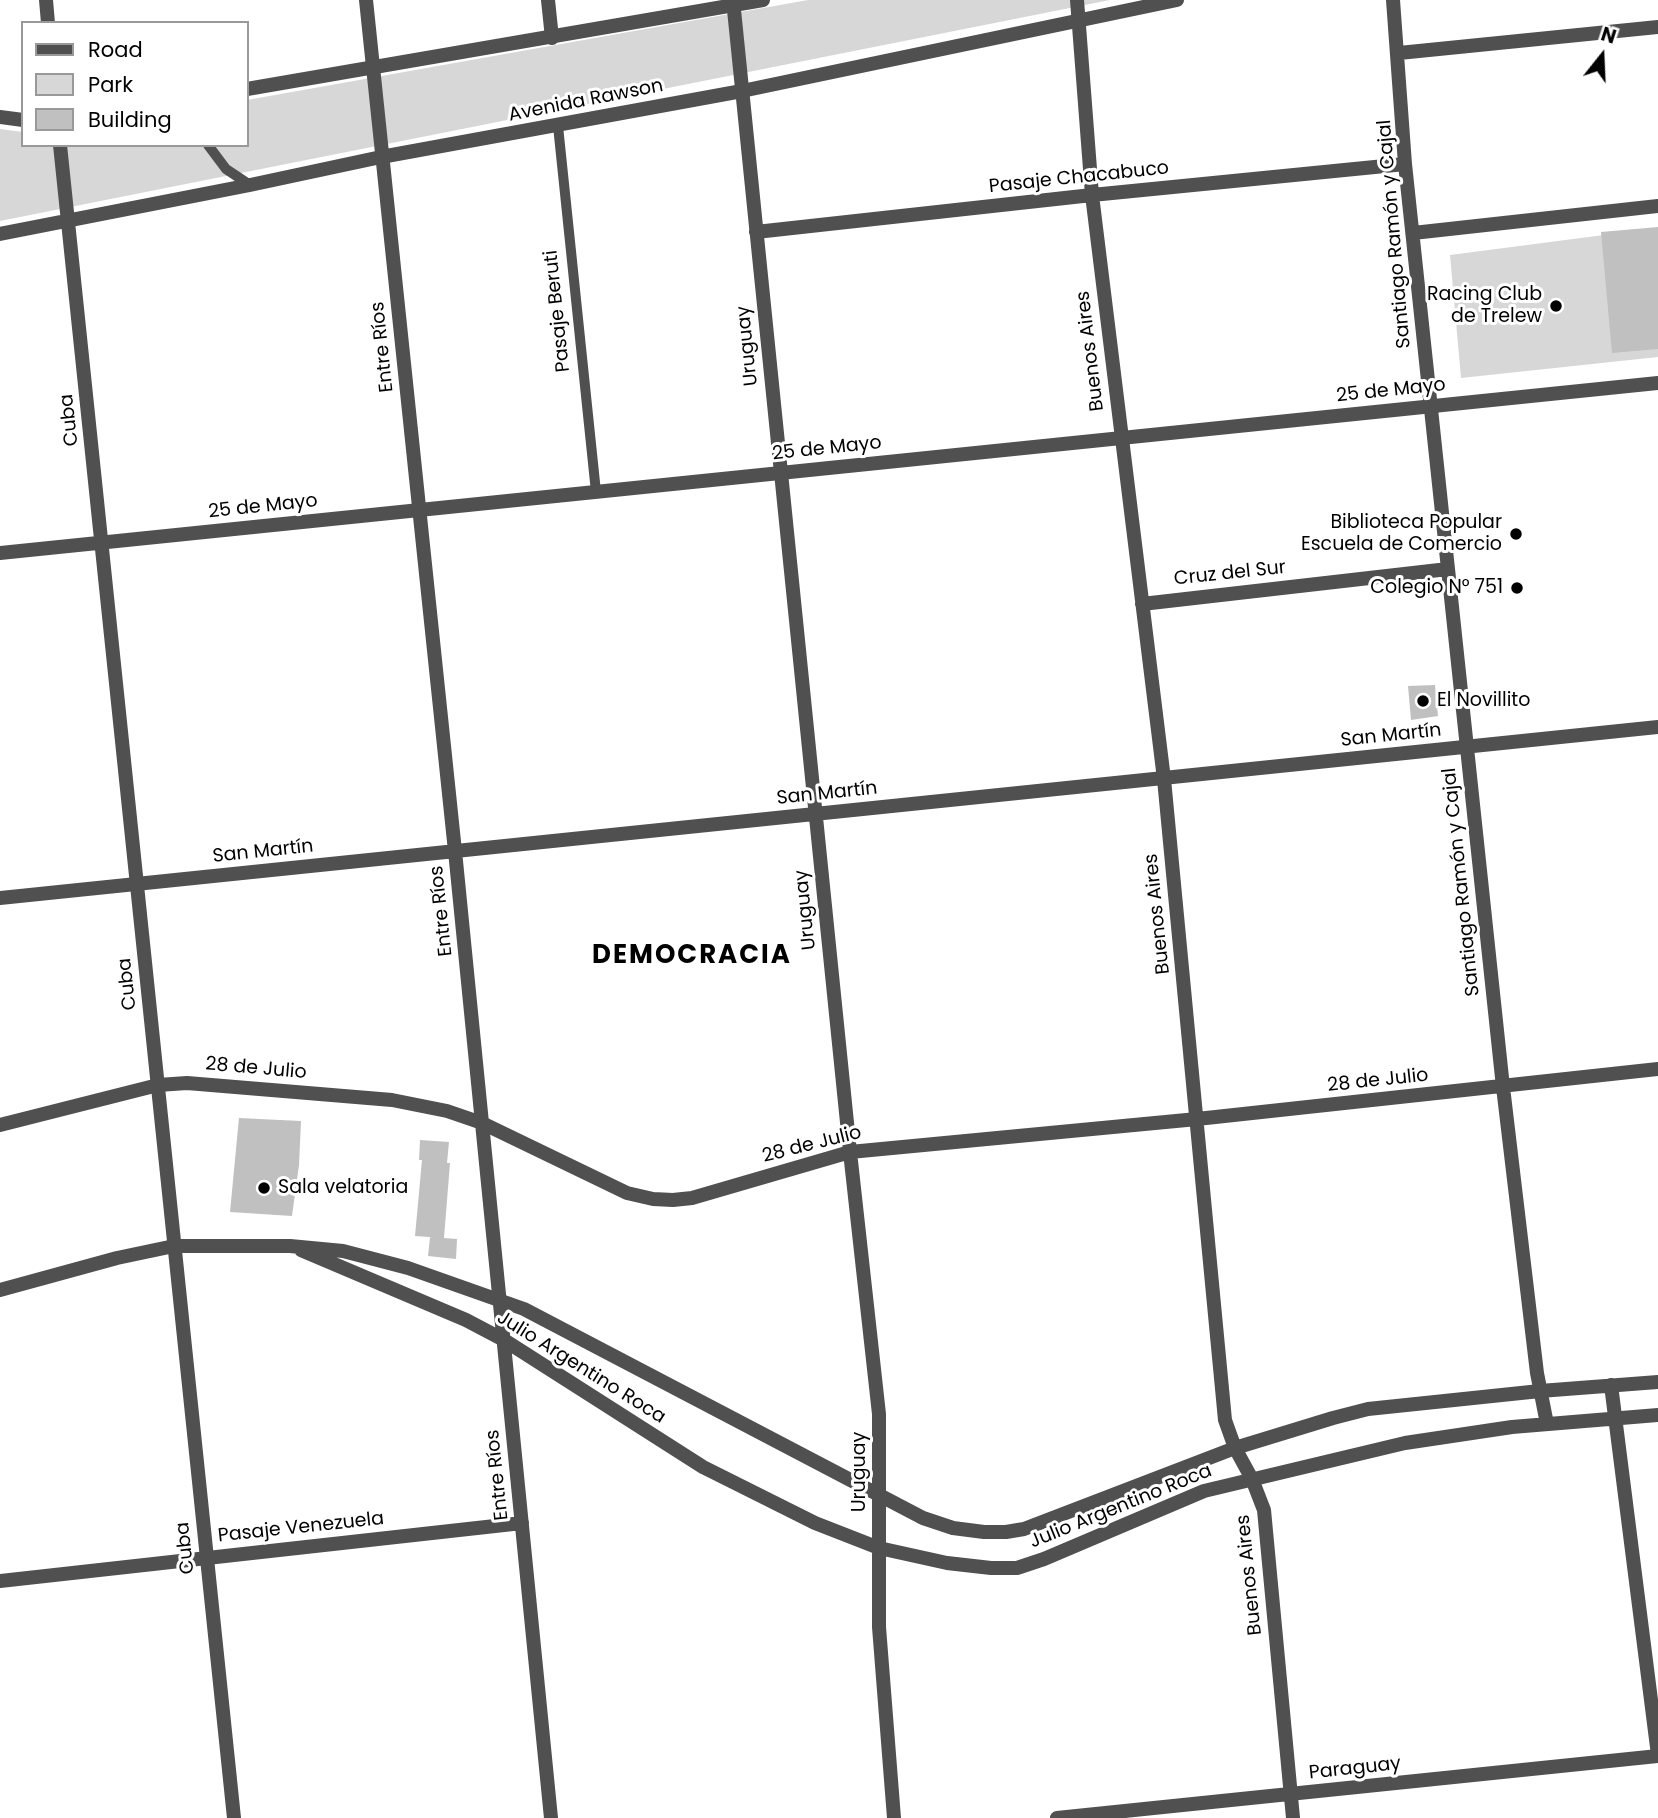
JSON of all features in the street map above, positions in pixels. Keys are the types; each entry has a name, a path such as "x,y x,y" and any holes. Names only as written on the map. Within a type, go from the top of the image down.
{"street":[{"path":"46,0 48,21"},
{"name":"Entre Ríos","path":"366,0 455,851 551,1818"},
{"path":"548,0 552,38"},
{"path":"248,89 552,38 733,3 764,0"},
{"name":"Buenos Aires","path":"1077,0 1092,195 1164,779 1225,1420 1264,1510 1293,1818"},
{"name":"Avenida Rawson","path":"0,234 381,157 742,91 1177,0"},
{"name":"Santiago Ramón y Cajal","path":"1393,0 1399,53 1405,164 1503,1087 1546,1424"},
{"name":"Uruguay","path":"733,3 850,1152 880,1414 879,1627 894,1818"},
{"path":"1399,53 1658,27"},
{"path":"0,117 21,120"},
{"name":"Cuba","path":"60,147 234,1818"},
{"name":"Pasaje Chacabuco","path":"756,232 1405,164"},
{"path":"1413,233 1658,206"},
{"name":"25 de Mayo","path":"0,554 1658,383"},
{"name":"Cruz del Sur","path":"1142,604 1448,569"},
{"name":"San Martín","path":"0,898 1658,727"},
{"name":"28 de Julio","path":"0,1125 158,1085 187,1083 393,1100 447,1111 482,1123 627,1193 653,1199 692,1198 850,1152 1197,1119 1658,1069"},
{"name":"Julio Argentino Roca","path":"0,1290 117,1258 174,1246 290,1246 343,1251 408,1268 524,1309 923,1518 953,1528 1006,1532 1069,1514 1235,1448 1368,1409 1658,1382"},
{"name":"Julio Argentino Roca","path":"290,1246 466,1320 504,1340 703,1467 815,1523 879,1548 947,1563 1017,1568 1204,1491 1405,1443 1546,1424 1658,1415"},
{"path":"1611,1385 1658,1756"},
{"name":"Pasaje Venezuela","path":"0,1581 522,1523"},
{"name":"Paraguay","path":"1057,1818 1658,1756"}],"lane":[{"name":"Pasaje Beruti","path":"558,126 596,492"},
{"path":"210,147 226,169 250,185"}],"green space":[{"path":"808,0 1110,0 0,221 0,129 21,132 21,147 248,147 248,100"},
{"name":"Racing Club de Trelew","path":"1658,228 1658,357 1461,378 1450,255"}],"building":[{"path":"1658,227 1658,349 1612,353 1601,232"},
{"name":"El Novillito","path":"1435,685 1438,716 1411,720 1408,686"},
{"name":"Sala velatoria","path":"239,1118 301,1121 299,1165 292,1216 230,1212"},
{"path":"420,1140 449,1142 444,1238 415,1236 422,1160 419,1160"},
{"path":"430,1237 457,1239 456,1259 428,1256"}],"place":[{"name":"Racing Club de Trelew","path":"1556,306"},
{"name":"Biblioteca Popular Escuela de Comercio","path":"1516,534"},
{"name":"Colegio N° 751","path":"1517,588"},
{"name":"El Novillito","path":"1423,701"},
{"name":"Sala velatoria","path":"264,1188"}],"district":[{"name":"DEMOCRACIA","path":"692,956"}]}
